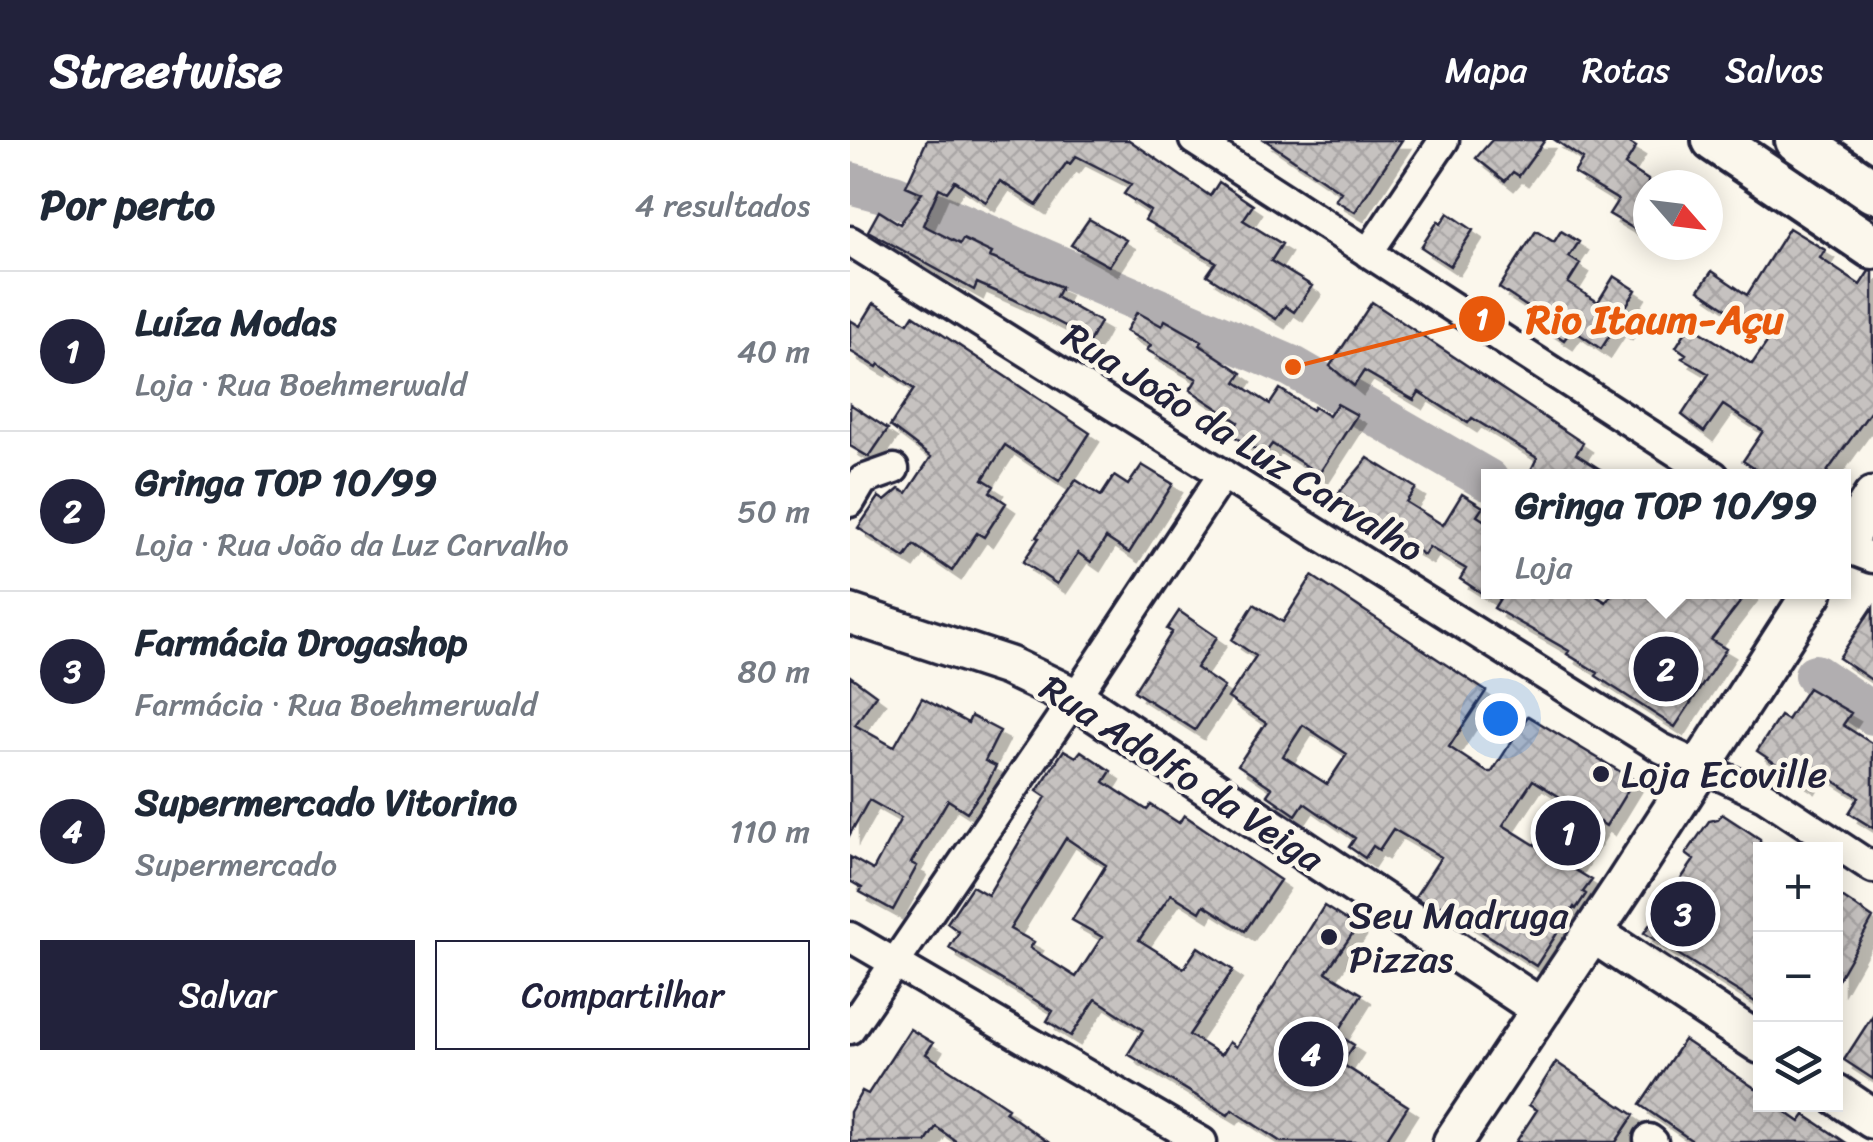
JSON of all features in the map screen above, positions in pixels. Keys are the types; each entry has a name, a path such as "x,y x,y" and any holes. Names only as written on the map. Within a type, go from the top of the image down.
{"main road":[{"path":"1714,140 1873,247"},
{"path":"1797,140 1873,191"}],"street":[{"path":"1194,140 1703,469"},
{"path":"1368,253 1444,140"},
{"name":"Rua João da Luz Carvalho","path":"850,241 1661,748 1764,796 1873,868"},
{"path":"850,502 863,480 894,469"},
{"path":"850,1029 1223,474"},
{"path":"1851,534 1873,497"},
{"path":"1453,1142 1808,599"},
{"name":"Rua Adolfo da Veiga","path":"850,614 1008,666 1076,698 1542,1009"},
{"path":"1593,933 1753,1039"},
{"path":"850,937 1202,1142"},
{"path":"1843,1099 1873,1119"}],"building":[{"path":"927,140 1129,140 1210,196 1219,182 1253,205 1243,220 1282,244 1271,261 1312,286 1294,312 1285,306 1276,319 1207,275 1216,262 1145,220 1150,211 1124,194 1131,184 1076,156 1070,164 1067,162 1037,205 1000,181 986,202 955,181 947,192 939,188 923,225 960,244 963,239 992,253 990,257 1061,287 1056,297 1100,322 1088,344 1071,335 1073,330 1013,299 977,283 974,290 868,231 879,211 900,224 922,193 906,186"},
{"path":"1265,140 1402,140 1355,212 1335,200 1341,192"},
{"path":"1492,140 1545,140 1519,176 1513,172 1505,181 1476,158"},
{"path":"1555,140 1625,140 1636,147 1625,165 1633,170 1633,228 1609,214 1618,200 1574,173 1583,159"},
{"path":"1448,213 1473,230 1450,266 1421,247"},
{"path":"1089,219 1126,240 1109,266 1071,245"},
{"path":"1789,228 1825,250 1820,258 1860,285 1869,271 1873,272 1873,408 1829,469 1755,469 1743,461 1763,431 1723,405 1704,432 1682,415 1709,374 1682,358 1686,354 1676,347 1690,325 1752,364 1770,338 1699,290 1712,271 1747,295"},
{"path":"1536,231 1554,242 1561,231 1579,242 1569,257 1580,264 1568,283 1598,302 1614,276 1636,290 1625,308 1634,313 1623,331 1616,326 1601,349 1572,329 1564,340 1531,318 1535,312 1499,288"},
{"path":"1372,302 1583,443 1576,454 1600,469 1532,469 1537,458 1472,418 1468,423 1419,392 1414,400 1364,371 1354,386 1330,366"},
{"path":"874,303 908,323 913,315 1090,433 1059,481 1005,445 983,479 994,486 990,492 1006,503 984,537 977,533 952,571 914,545 905,558 858,528 879,497 885,501 899,489 907,493 931,457 890,426 914,389 879,364 877,367 850,351 850,320 860,326"},
{"path":"1137,312 1162,326 1165,320 1202,341 1200,345 1242,373 1236,382 1270,404 1280,389 1329,416 1337,404 1357,415 1319,474 1272,444 1264,455 1231,434 1238,422 1190,390 1197,379 1147,350 1151,345 1126,331"},
{"path":"850,404 888,429 869,457 850,446"},
{"path":"1368,458 1416,488 1406,502 1443,525 1462,494 1481,506 1477,516 1481,519 1481,592 1460,579 1466,569 1429,547 1424,555 1387,532 1385,535 1333,500"},
{"path":"1142,465 1173,484 1129,553 1106,538 1091,562 1078,553 1057,584 1023,562 1076,480 1101,496 1114,476 1128,485"},
{"path":"1312,576 1486,691 1449,747 1487,772 1492,772 1528,716 1634,780 1606,826 1600,822 1572,868 1592,880 1536,966 1441,905 1436,911 1415,897 1441,857 1393,829 1379,850 1373,846 1365,858 1349,847 1355,838 1304,803 1296,815 1267,795 1272,788 1238,765 1266,723 1228,698 1256,656 1232,640 1254,604 1283,622","holes":["1303,725 1347,754 1327,784 1283,756","1533,780 1563,799 1535,845 1503,825"]},
{"path":"1500,599 1743,599 1711,640 1726,649 1675,727 1596,676 1598,673 1567,654 1569,651 1494,608"},
{"path":"1873,607 1873,681 1839,658"},
{"path":"1179,611 1217,637 1196,668 1224,687 1195,730 1134,691 1172,632 1167,629"},
{"path":"850,676 876,695 855,725 894,747 922,698 968,723 971,716 1000,731 985,761 996,766 987,784 967,812 948,800 911,863 917,866 893,910 860,892 862,888 850,881 850,857 873,870 901,818 869,800 850,834"},
{"path":"1808,688 1851,713 1843,725 1873,744 1873,828 1849,813 1859,797 1815,769 1806,784 1757,751 1780,716 1787,720"},
{"path":"1064,750 1076,757 1081,751 1111,771 1104,782 1147,810 1151,805 1179,823 1184,815 1280,880 1245,931 1204,905 1200,912 1171,894 1139,940 1184,968 1198,947 1233,970 1189,1035 1221,1055 1229,1042 1236,1047 1324,906 1357,927 1326,972 1362,994 1337,1034 1354,1045 1342,1064 1408,1106 1385,1142 1281,1142 1232,1110 1228,1115 1128,1054 1143,1030 1096,999 1071,1036 1047,1021 1053,1011 949,948 959,932 947,923 972,886 988,895 1046,797 1037,791","holes":["1066,838 1106,865 1072,920 1102,937 1076,977 1030,948 1034,942 1010,929"]},
{"path":"1722,814 1760,839 1753,842 1753,1001 1644,933 1694,860 1686,854 1709,821"},
{"path":"1843,898 1873,918 1843,971"},
{"path":"1873,1015 1873,1079 1844,1060"},
{"path":"910,1029 933,1043 926,1054 1008,1108 1005,1112 1048,1142 957,1142 936,1127 926,1142 850,1142 850,1112 862,1091 868,1094"},
{"path":"1684,1040 1753,1087 1753,1112 1786,1112 1800,1122 1805,1115 1845,1142 1694,1142 1640,1105"},
{"path":"1556,1062 1634,1115 1616,1142 1516,1142 1537,1110 1529,1105"}],"waterway":[{"path":"850,183 894,195 1293,367 1481,476"},
{"path":"1815,675 1873,714"}],"place":[{"name":"Rio Itaum-Açu","path":"1293,367"},
{"name":"Gringa TOP 10/99","path":"1666,669"},
{"name":"Loja Ecoville","path":"1601,774"},
{"name":"Luíza Modas","path":"1568,833"},
{"name":"Farmácia Drogashop","path":"1683,914"},
{"name":"Seu Madruga Pizzas","path":"1329,937"},
{"name":"Supermercado Vitorino","path":"1311,1054"}]}
